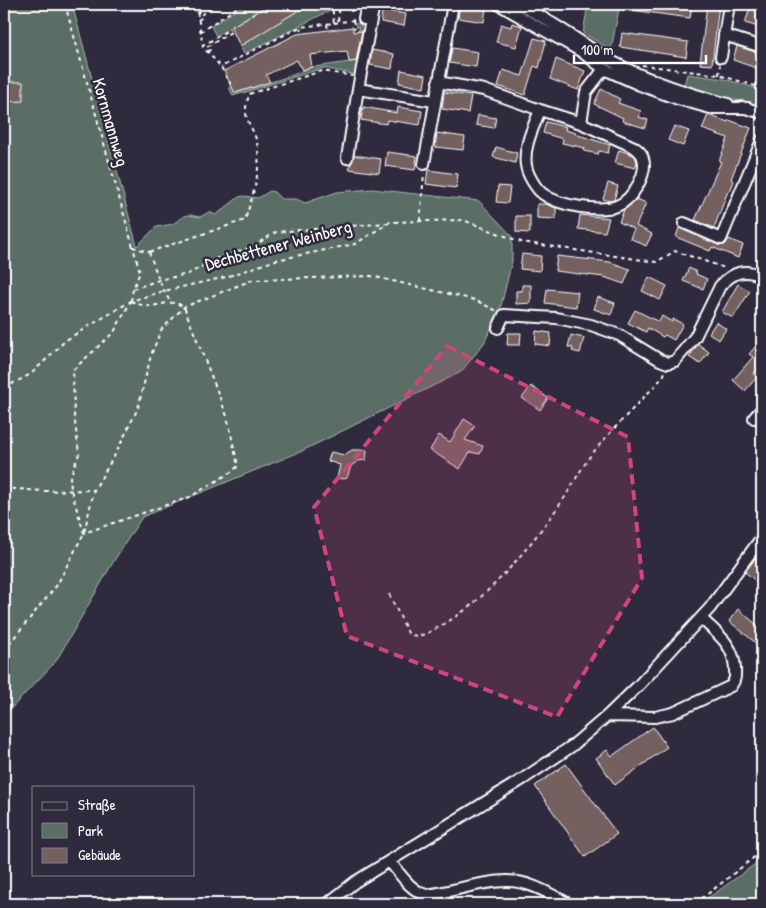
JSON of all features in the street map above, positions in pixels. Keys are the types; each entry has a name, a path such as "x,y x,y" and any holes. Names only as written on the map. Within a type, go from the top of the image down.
{"street":[{"path":"356,20 367,4"},
{"path":"346,158 374,4"},
{"path":"424,164 452,4"},
{"path":"498,4 582,52 604,69 640,85 710,108 748,108"},
{"path":"518,4 628,68 675,88 762,113"},
{"path":"721,58 729,4"},
{"path":"724,35 762,47"},
{"path":"581,124 586,92 604,69"},
{"path":"438,82 484,90 581,124 634,147 643,157 643,172 637,185 625,201 618,205 604,208 578,206 555,201 542,193 533,181 526,165 527,144 540,110"},
{"path":"358,89 434,101"},
{"path":"684,223 721,238 762,140"},
{"path":"498,328 504,315 556,318 619,335 660,360 672,362 696,337 720,286 736,272 759,275"},
{"path":"754,418 762,409"},
{"path":"327,904 355,882 523,779 572,746 607,716 701,618 762,536"},
{"path":"607,716 655,717 673,713 731,686 736,680 734,656 728,644 701,618"},
{"path":"390,862 411,887 417,892 426,895 487,883 508,881 526,884 545,891 569,904"}],"path":[{"name":"Kornmannweg","path":"66,4 140,272 133,289 132,301"},
{"path":"196,4 202,46 221,68 231,85"},
{"path":"197,12 210,4"},
{"path":"198,20 203,17 202,14 217,4"},
{"path":"200,32 242,4"},
{"path":"332,4 336,23"},
{"path":"336,23 340,4"},
{"path":"340,9 357,4"},
{"path":"348,8 356,20 355,29"},
{"path":"221,68 301,27 356,20"},
{"path":"327,24 328,30"},
{"path":"301,27 302,34"},
{"path":"202,46 230,29 231,32 207,47 210,50 207,52"},
{"path":"269,43 271,47"},
{"path":"243,56 245,60"},
{"path":"641,65 719,75 762,88"},
{"path":"133,248 149,252 244,220 254,194 259,167 254,130 246,116 249,94 322,71 360,77"},
{"path":"420,221 424,164"},
{"path":"133,289 159,280 188,274 218,258 252,247 276,232 420,221 463,220 521,242 656,262 676,251 736,272"},
{"name":"Dechbettener Weinberg","path":"132,301 164,291 226,277 276,260 355,244 390,222"},
{"path":"149,252 159,280 170,302"},
{"path":"4,650 57,585 84,533 94,490 116,453 138,408 151,355 161,330 184,307 252,280 371,276 475,300 504,315"},
{"path":"84,533 71,490 70,477 79,454 74,415 73,370 114,332 132,301"},
{"path":"4,388 31,374 66,340 132,301 147,306 170,302 180,303 184,307 227,416 238,466 233,471 190,496 84,533"},
{"path":"389,594 408,633 416,636 426,634 449,621 492,587 528,547 563,499 595,450 663,377 672,362"},
{"path":"4,488 42,491 94,490"},
{"path":"4,708 12,706"},
{"path":"695,904 762,851"}],"highlighted area":[{"path":"447,346 628,437 642,578 557,717 347,636 314,507"}],"green space":[{"path":"4,4 72,4 137,246 156,227 173,224 184,216 189,215 200,217 209,212 216,215 239,197 258,198 270,191 274,192 281,199 296,199 305,203 337,192 372,189 479,201 512,236 512,261 500,310 484,343 461,372 302,451 142,517 115,559 56,661 4,716"},
{"path":"245,4 268,4 216,36 211,26"},
{"path":"309,4 325,4 329,11 244,54 240,46"},
{"path":"588,4 620,4 611,50 583,33"},
{"path":"368,22 358,75 323,68 233,96 229,87 232,86 236,93 293,75 307,68 357,61 363,32 358,32 359,27 356,27 355,24"},
{"path":"687,74 724,79 762,90 762,106 683,88"},
{"path":"762,859 762,904 697,904 714,894"}],"building":[{"path":"270,4 309,4 240,46 231,27"},
{"path":"460,4 486,8 484,22 458,18"},
{"path":"616,4 692,4 690,18 616,8"},
{"path":"707,4 719,4 712,65 700,64"},
{"path":"750,8 762,12 762,28 745,23"},
{"path":"382,10 406,14 404,26 381,22"},
{"path":"512,23 522,26 516,47 496,42 501,24 511,27"},
{"path":"353,27 353,32 362,31 356,61 349,62 347,51 310,55 312,67 302,70 297,60 266,75 270,82 235,93 224,71 297,34"},
{"path":"622,33 688,42 686,57 620,47"},
{"path":"534,38 546,41 539,68 534,66 525,95 498,86 503,70 522,76"},
{"path":"737,46 762,54 762,70 733,60"},
{"path":"452,48 478,52 476,67 449,63"},
{"path":"372,50 394,54 392,69 370,65"},
{"path":"556,59 585,71 578,90 550,79"},
{"path":"401,70 426,75 424,88 399,83"},
{"path":"4,82 23,82 23,101 4,102"},
{"path":"601,89 620,99 618,103 641,111 639,117 648,120 645,128 622,121 623,118 594,104"},
{"path":"444,92 471,96 468,113 442,109"},
{"path":"363,107 397,113 398,107 422,111 420,125 387,120 386,124 361,120"},
{"path":"478,115 496,118 494,128 476,125"},
{"path":"708,115 751,128 731,179 734,181 730,191 728,191 714,228 695,220 721,162 719,161 728,138 702,129"},
{"path":"546,122 566,127 565,130 610,145 608,153 599,151 598,154 584,151 585,148 562,143 563,139 543,133"},
{"path":"674,126 689,131 683,146 668,140"},
{"path":"437,133 465,137 463,150 435,147"},
{"path":"496,147 517,153 515,163 493,157"},
{"path":"619,150 635,156 637,162 635,168 615,163"},
{"path":"387,152 417,156 415,170 385,166"},
{"path":"354,155 381,159 379,173 349,169"},
{"path":"428,170 458,174 456,188 426,184"},
{"path":"608,183 618,186 614,200 610,201 603,199"},
{"path":"498,186 510,187 508,203 496,202"},
{"path":"637,199 646,203 636,226 652,234 646,246 630,238 634,229 619,222 624,210"},
{"path":"537,204 546,204 556,208 556,219 537,218"},
{"path":"580,215 609,218 605,232 578,229"},
{"path":"516,216 530,216 530,233 516,232"},
{"path":"679,228 719,245 725,245 729,239 743,245 738,258 712,247 710,251 676,237"},
{"path":"522,254 541,256 540,271 520,269"},
{"path":"557,256 610,262 630,269 624,284 604,277 555,271"},
{"path":"689,268 707,279 703,289 683,281"},
{"path":"649,277 667,286 660,300 642,291"},
{"path":"738,284 750,291 733,318 722,312"},
{"path":"522,285 531,285 531,303 516,304 516,291 522,291"},
{"path":"547,289 578,292 576,307 545,303"},
{"path":"598,297 615,303 611,315 594,309"},
{"path":"635,310 659,322 662,316 672,322 673,319 683,324 674,340 665,335 663,337 648,328 646,332 628,323"},
{"path":"716,322 726,329 719,340 709,333"},
{"path":"536,331 551,333 550,346 535,344"},
{"path":"508,333 521,333 520,345 507,345"},
{"path":"571,335 584,338 580,353 572,351 573,348 568,347"},
{"path":"698,344 709,352 700,364 689,357"},
{"path":"757,345 762,350 762,364 753,374 757,377 745,391 733,380 753,357 749,354"},
{"path":"531,386 548,398 540,410 522,398"},
{"path":"464,419 475,426 465,440 483,446 480,454 470,452 460,469 430,450 439,435 450,442"},
{"path":"352,450 367,450 366,460 358,461 351,466 347,478 337,478 340,465 328,461 331,452 344,455"},
{"path":"762,550 762,573 756,581 745,572"},
{"path":"738,609 762,629 762,638 757,644 729,621"},
{"path":"653,727 667,747 615,785 596,758 607,750 612,756"},
{"path":"566,764 617,834 585,857 535,786"}]}
